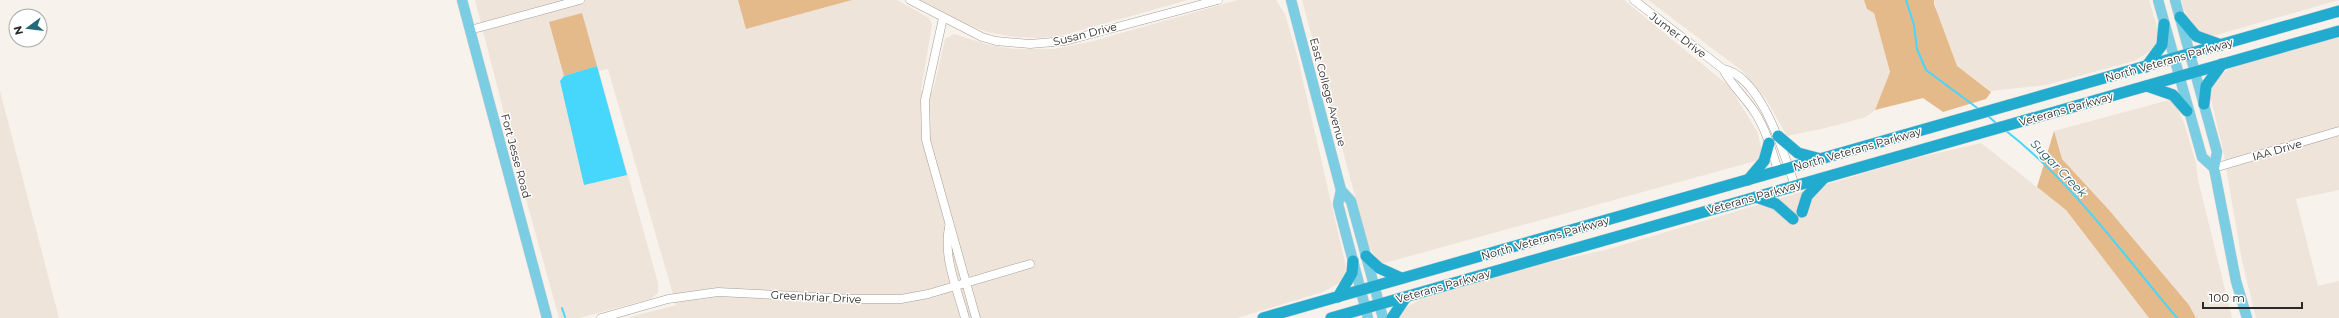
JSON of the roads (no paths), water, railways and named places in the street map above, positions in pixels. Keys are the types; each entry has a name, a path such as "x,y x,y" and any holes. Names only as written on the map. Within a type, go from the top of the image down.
{"highway":[{"name":"North Veterans Parkway","path":"1375,286 2339,11"},
{"path":"2180,17 2196,36 2221,45"},
{"path":"2146,67 2162,45 2164,24"},
{"name":"North Veterans Parkway","path":"2178,77 2339,30"},
{"path":"2204,104 2206,86 2211,77 2223,64"},
{"name":"Veterans Parkway","path":"1335,318 1366,313 1380,304 2178,77"},
{"path":"2146,86 2173,95 2188,111"},
{"path":"1778,136 1798,154 1821,159"},
{"path":"1748,180 1764,161 1769,143"},
{"path":"1802,212 1807,196 1824,178"},
{"path":"1756,197 1776,204 1793,219"},
{"path":"1366,256 1379,268 1401,278"},
{"path":"1338,297 1352,273 1353,261"},
{"path":"1263,318 1375,286"},
{"path":"1392,318 1406,297"}],"main road":[{"name":"Fort Jesse Road","path":"462,0 547,318"},
{"path":"1282,0 1294,12"},
{"name":"East College Avenue","path":"1291,0 1341,190 1338,204 1366,313"},
{"path":"2158,0 2178,77 2202,157 2214,168"},
{"path":"2175,0 2216,152 2214,168 2234,273 2246,318"},
{"name":"East College Avenue","path":"1341,190 1351,201 1383,318"}],"street":[{"path":"470,30 580,0"},
{"name":"Susan Drive","path":"910,0 943,18 996,41 1025,44 1049,43 1218,0"},
{"name":"Jumer Drive","path":"1634,0 1723,69 1732,71 1741,79 1763,106 1778,136 1784,170"},
{"path":"943,18 926,90 924,124 926,140 949,227 956,242 958,258 976,318"},
{"name":"Jumer Drive","path":"1723,69 1728,80 1754,111 1769,143 1795,186"},
{"name":"IAA Drive","path":"2214,168 2339,131"},
{"path":"949,227 947,240 949,262 965,318"},
{"name":"Greenbriar Drive","path":"600,318 668,299 704,293 737,292 887,300 928,294 1030,264"}],"water":[{"path":"597,66 627,175 584,185 560,81 564,76"}],"waterway":[{"name":"Sugar Creek","path":"1906,0 1914,25 1917,49 1926,70 1980,110"},
{"name":"Sugar Creek","path":"1987,115 1997,124"},
{"name":"Sugar Creek","path":"2005,130 2053,172 2075,195 2177,318"},
{"path":"562,308 565,317"}]}
